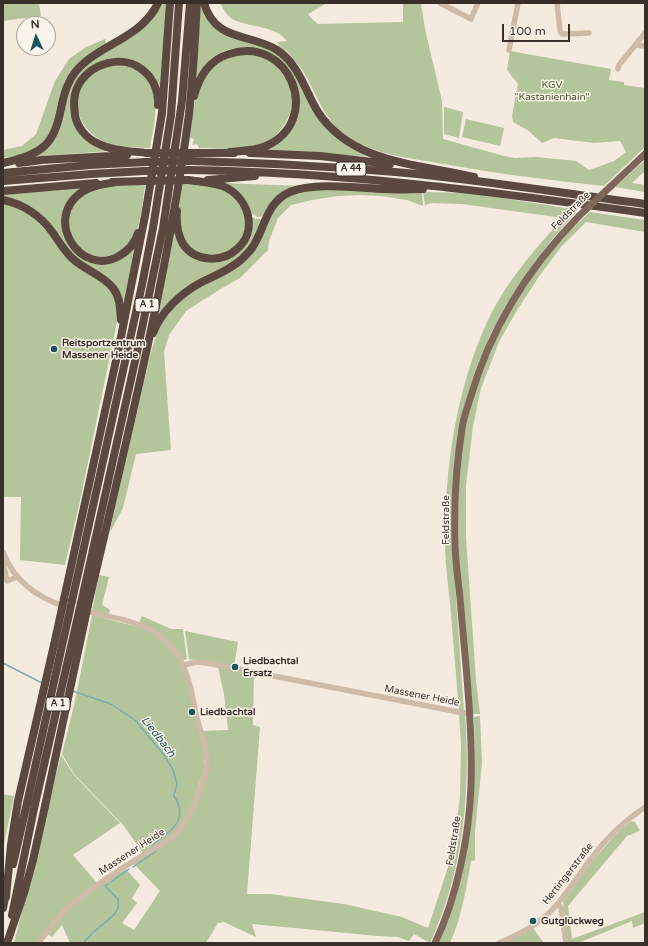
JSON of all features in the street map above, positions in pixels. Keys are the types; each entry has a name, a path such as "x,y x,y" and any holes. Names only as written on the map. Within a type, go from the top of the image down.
{"highway":[{"path":"3,164 21,159 34,153 50,141 55,130 70,78 86,61 130,34 145,20 158,3"},
{"path":"6,897 11,845 18,800 68,600 145,216 162,113 170,3"},
{"name":"A 1","path":"6,943 68,600 142,285 153,228 171,115 179,3"},
{"name":"A 1","path":"3,908 85,604 163,228 182,101 190,3"},
{"path":"6,943 31,867 45,806 85,604 146,353 177,188 189,112 197,3"},
{"path":"204,3 211,18 220,28 232,34 264,43 286,57 295,67 318,112 332,129 342,138 363,151 383,158 511,186"},
{"path":"189,112 200,79 211,64 220,57 236,52 255,51 270,57 281,65 288,74 295,93 295,112 292,122 281,137 266,146 258,149 230,152"},
{"path":"147,153 118,150 103,146 91,140 81,130 76,121 73,104 76,90 85,74 105,63 116,61 133,64 144,71 152,80 157,90 159,101 157,140"},
{"path":"3,164 147,153 230,152 320,156 434,169"},
{"name":"A 44","path":"3,173 90,165 191,161 321,166 416,174 645,204"},
{"name":"A 44","path":"3,181 144,171 231,171 340,177 471,189 645,213"},
{"path":"3,191 117,182 218,179 286,174"},
{"path":"177,188 177,226 182,243 186,248 192,253 207,259 223,258 237,250 245,240 249,219 247,211 240,198 225,187 188,180"},
{"path":"117,182 97,185 82,191 69,205 65,213 64,223 65,232 70,242 78,251 87,257 100,260 114,259 124,252 136,239 145,216"},
{"path":"146,353 154,331 167,310 184,294 241,260 252,248 268,213 278,199 290,192 310,187 342,186 386,189 471,189"},
{"path":"3,200 19,204 31,211 43,221 74,259 105,280 113,288 120,306 121,322 118,347"}],"main road":[{"name":"Feldstraße","path":"435,943 450,906 460,870 471,787 469,714 455,541 456,484 462,428 478,372 492,338 509,306 550,247 579,216 645,154"}],"street":[{"path":"440,3 471,19 478,3"},
{"path":"509,50 518,3"},
{"path":"557,3 560,31 562,34 590,33"},
{"path":"618,69 619,65 645,33"},
{"path":"636,44 645,46"},
{"name":"Massener Heide","path":"4,554 3,562 7,581 17,577"},
{"name":"Massener Heide","path":"4,554 17,577 29,589 52,602 74,609 128,621 153,631 171,645 184,665 206,749 207,759 206,770 191,812 181,829 170,839 121,868 71,904 38,943"},
{"name":"Massener Heide","path":"184,665 196,662 207,663 469,714"},
{"name":"Hertingerstraße","path":"499,943 540,920 558,903 608,839 626,821 645,807"},
{"path":"558,903 562,908 566,943"}],"green space":[{"path":"3,3 39,3 41,16 16,16 16,19 3,21"},
{"path":"160,3 168,3 161,88 154,77 146,69 127,59 116,58 94,64 77,80 73,90 73,118 108,151 31,157 48,146 69,87 85,65 120,43"},
{"name":"KGV \"Kastanienhain\"","path":"220,3 327,3 308,14 318,24 403,22 403,3 421,3 425,29 442,101 443,139 515,158 536,157 576,161 589,170 614,161 626,152 620,141 594,143 554,138 542,143 529,131 513,122 512,116 518,84 507,70 510,51 611,69 609,80 624,82 624,85 644,88 645,147 604,186 484,171 378,151 353,140 335,126 329,119 303,71 288,52 278,44 277,42 287,41 282,36 276,32 232,19"},
{"path":"201,5 210,21 263,45 290,64 322,123 335,136 375,157 266,150 296,118 290,73 284,64 276,57 267,52 245,47 224,51 215,56 206,64 195,79"},
{"path":"105,39 106,44 79,63 67,78 52,126 43,142 28,152 3,158 3,150 22,146 36,134 55,81 69,59 86,47"},
{"path":"242,54 267,59 276,64 286,78 291,88 293,97 290,114 286,122 275,136 261,145 254,147 222,149 199,148 197,144 192,145 194,139 190,138 194,108 196,98 204,79 209,71 222,60"},
{"path":"112,65 125,65 133,67 145,77 150,85 154,94 155,121 150,148 123,147 107,143 87,128 81,118 78,107 78,96 82,85 89,76 100,68"},
{"path":"444,107 463,112 459,138 444,134"},
{"path":"466,119 504,128 500,146 462,137"},
{"path":"645,160 645,171 632,183 645,185 645,192 615,187"},
{"path":"223,183 302,186 290,191 265,216 257,217 250,212"},
{"path":"181,184 204,184 223,188 238,198 247,219 243,239 223,256 200,255 184,242 178,217"},
{"path":"114,185 145,185 136,233 132,241 120,251 106,256 93,255 82,250 74,240 70,228 69,216 74,203 84,193 94,189"},
{"path":"83,187 64,213 77,253 115,260 139,237 124,310 120,297 75,258 53,230 3,198 3,194"},
{"path":"310,189 422,191 423,206 407,200 381,196 359,195 338,196 291,205 278,218 269,241 268,250 240,278 186,311 169,335 164,352 171,450 136,454 123,508 109,534 150,356 157,332 169,311 185,295 242,262 270,213 280,201 291,194"},
{"path":"423,192 471,193 578,210 554,237 534,263 507,303 491,333 475,371 459,429 452,541 464,712 459,711 445,550 447,485 454,429 460,401 477,346 495,306 512,279 563,218 462,204 432,203 425,205"},
{"name":"Reitsportzentrum Massener Heide","path":"3,204 15,207 33,217 51,236 112,292 116,301 118,317 80,501 65,565 20,560 21,497 3,497"},
{"path":"590,212 645,220 645,232 586,222 561,247 538,278 516,312 499,342 481,388 473,426 466,485 466,538 476,680 480,714 471,714 458,535 461,463 468,414 482,372 498,332 508,313 544,259"},
{"path":"252,217 256,219 263,219 250,247 240,258 197,282 155,325 173,227 189,255 231,257"},
{"path":"99,575 109,577 102,605 110,610 109,614 92,611"},
{"path":"92,615 138,627 152,633 166,643 183,666 204,749 204,770 190,811 174,834 143,853 124,826 74,774 62,754 75,701"},
{"path":"142,616 171,629 183,629 187,659 183,660 174,646 164,637 139,623"},
{"path":"185,631 238,642 234,667 189,659"},
{"path":"218,667 254,674 253,725 260,727 247,894 270,894 344,904 402,917 428,928 453,852 460,797 461,744 459,714 465,715 467,773 462,831 450,888 430,943 414,934 409,941 398,937 252,924 256,937 224,922 218,923 206,943 70,943 62,925 52,937 48,934 66,911 125,868 140,885 132,898 137,903 122,923 134,930 160,891 133,863 176,837 208,771 202,731 228,730 224,694"},
{"path":"480,716 482,763 475,831 475,860 471,861 461,913 450,943 439,943 450,915 458,887 470,832 474,776 474,717"},
{"path":"61,755 74,775 120,823 73,855 98,884 71,903 36,943 14,943"},
{"path":"3,794 14,796 3,849"},
{"path":"631,821 635,822 640,831 627,836 568,906 572,939 645,912 645,923 633,928 632,921 578,943 568,943 563,902 592,861 618,832"},
{"path":"533,928 544,943 503,943"}],"waterway":[{"name":"Liedbach","path":"3,663 42,683"},
{"name":"Liedbach","path":"73,691 111,704 136,721 164,755 173,770 177,784 174,796 180,812 179,819 171,830 152,845"},
{"name":"Liedbach","path":"133,867 156,851"},
{"name":"Liedbach","path":"111,882 129,869"},
{"name":"Liedbach","path":"83,943 112,917 118,908 118,899 105,886 108,884"}],"place":[{"name":"Reitsportzentrum Massener Heide","path":"54,349"},
{"name":"Liedbachtal Ersatz","path":"235,667"},
{"name":"Liedbachtal","path":"192,712"},
{"name":"Gutglückweg","path":"533,921"}]}
